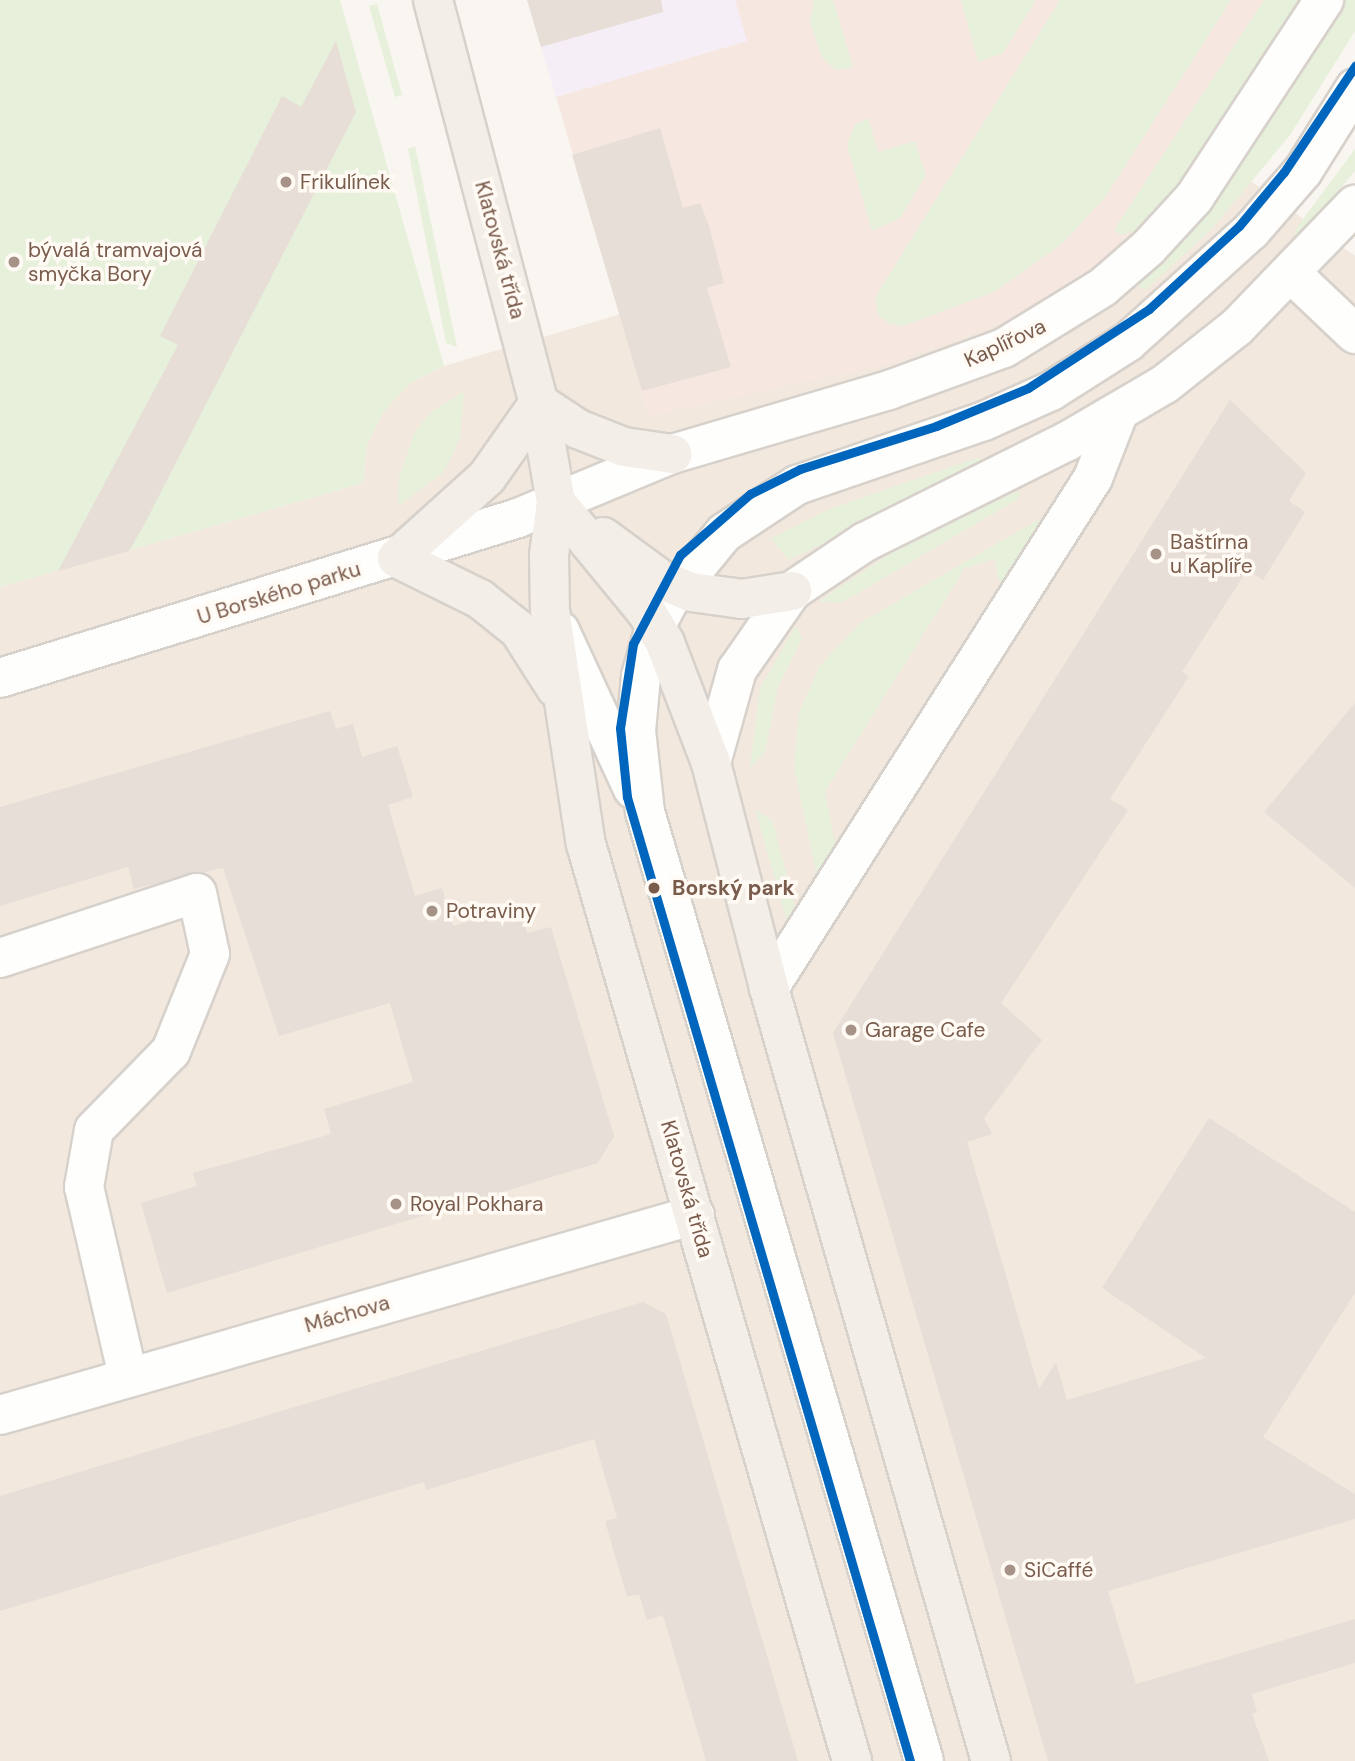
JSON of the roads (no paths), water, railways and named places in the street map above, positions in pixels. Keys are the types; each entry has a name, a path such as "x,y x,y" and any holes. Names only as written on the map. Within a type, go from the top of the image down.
{"main road":[{"name":"Klatovská třída","path":"433,0 539,403 556,502 549,555 550,610 586,844 852,1761"},
{"path":"568,716 548,670 519,630 480,599 397,558 487,477 539,403 578,429 624,447 672,454"},
{"name":"Klatovská třída","path":"556,502 655,626 711,763 769,988 991,1761"},
{"path":"556,502 663,581 678,587 742,599 792,591"}],"street":[{"name":"Kaplířova","path":"556,502 672,454 889,390 1004,348 1103,287 1194,198 1324,0"},
{"path":"655,626 678,587 724,533 786,491 984,421 1051,391 1128,342 1251,231 1303,171 1355,88"},
{"path":"711,763 737,670 792,591 865,542 1118,414 1193,364 1292,274 1355,205"},
{"path":"1292,274 1355,334"},
{"path":"769,988 1093,478 1118,414"},
{"name":"U Borského parku","path":"0,678 397,558 556,502"},
{"name":"Klatovská třída","path":"550,610 645,812 924,1761"},
{"name":"Klatovská třída","path":"645,812 636,731 641,676 655,626"},
{"path":"0,958 197,893 210,954 170,1051 94,1130 84,1187 128,1376"},
{"name":"Máchova","path":"0,1415 695,1215"}],"place":[{"name":"Frikulínek","path":"286,182"},
{"name":"bývalá tramvajová smyčka Bory","path":"14,262"},
{"name":"Baštírna u Kaplíře","path":"1156,554"},
{"name":"Borský park","path":"654,888"},
{"name":"Potraviny","path":"432,911"},
{"name":"Garage Cafe","path":"851,1030"},
{"name":"Royal Pokhara","path":"396,1204"},
{"name":"SiCaffé","path":"1010,1570"}]}
